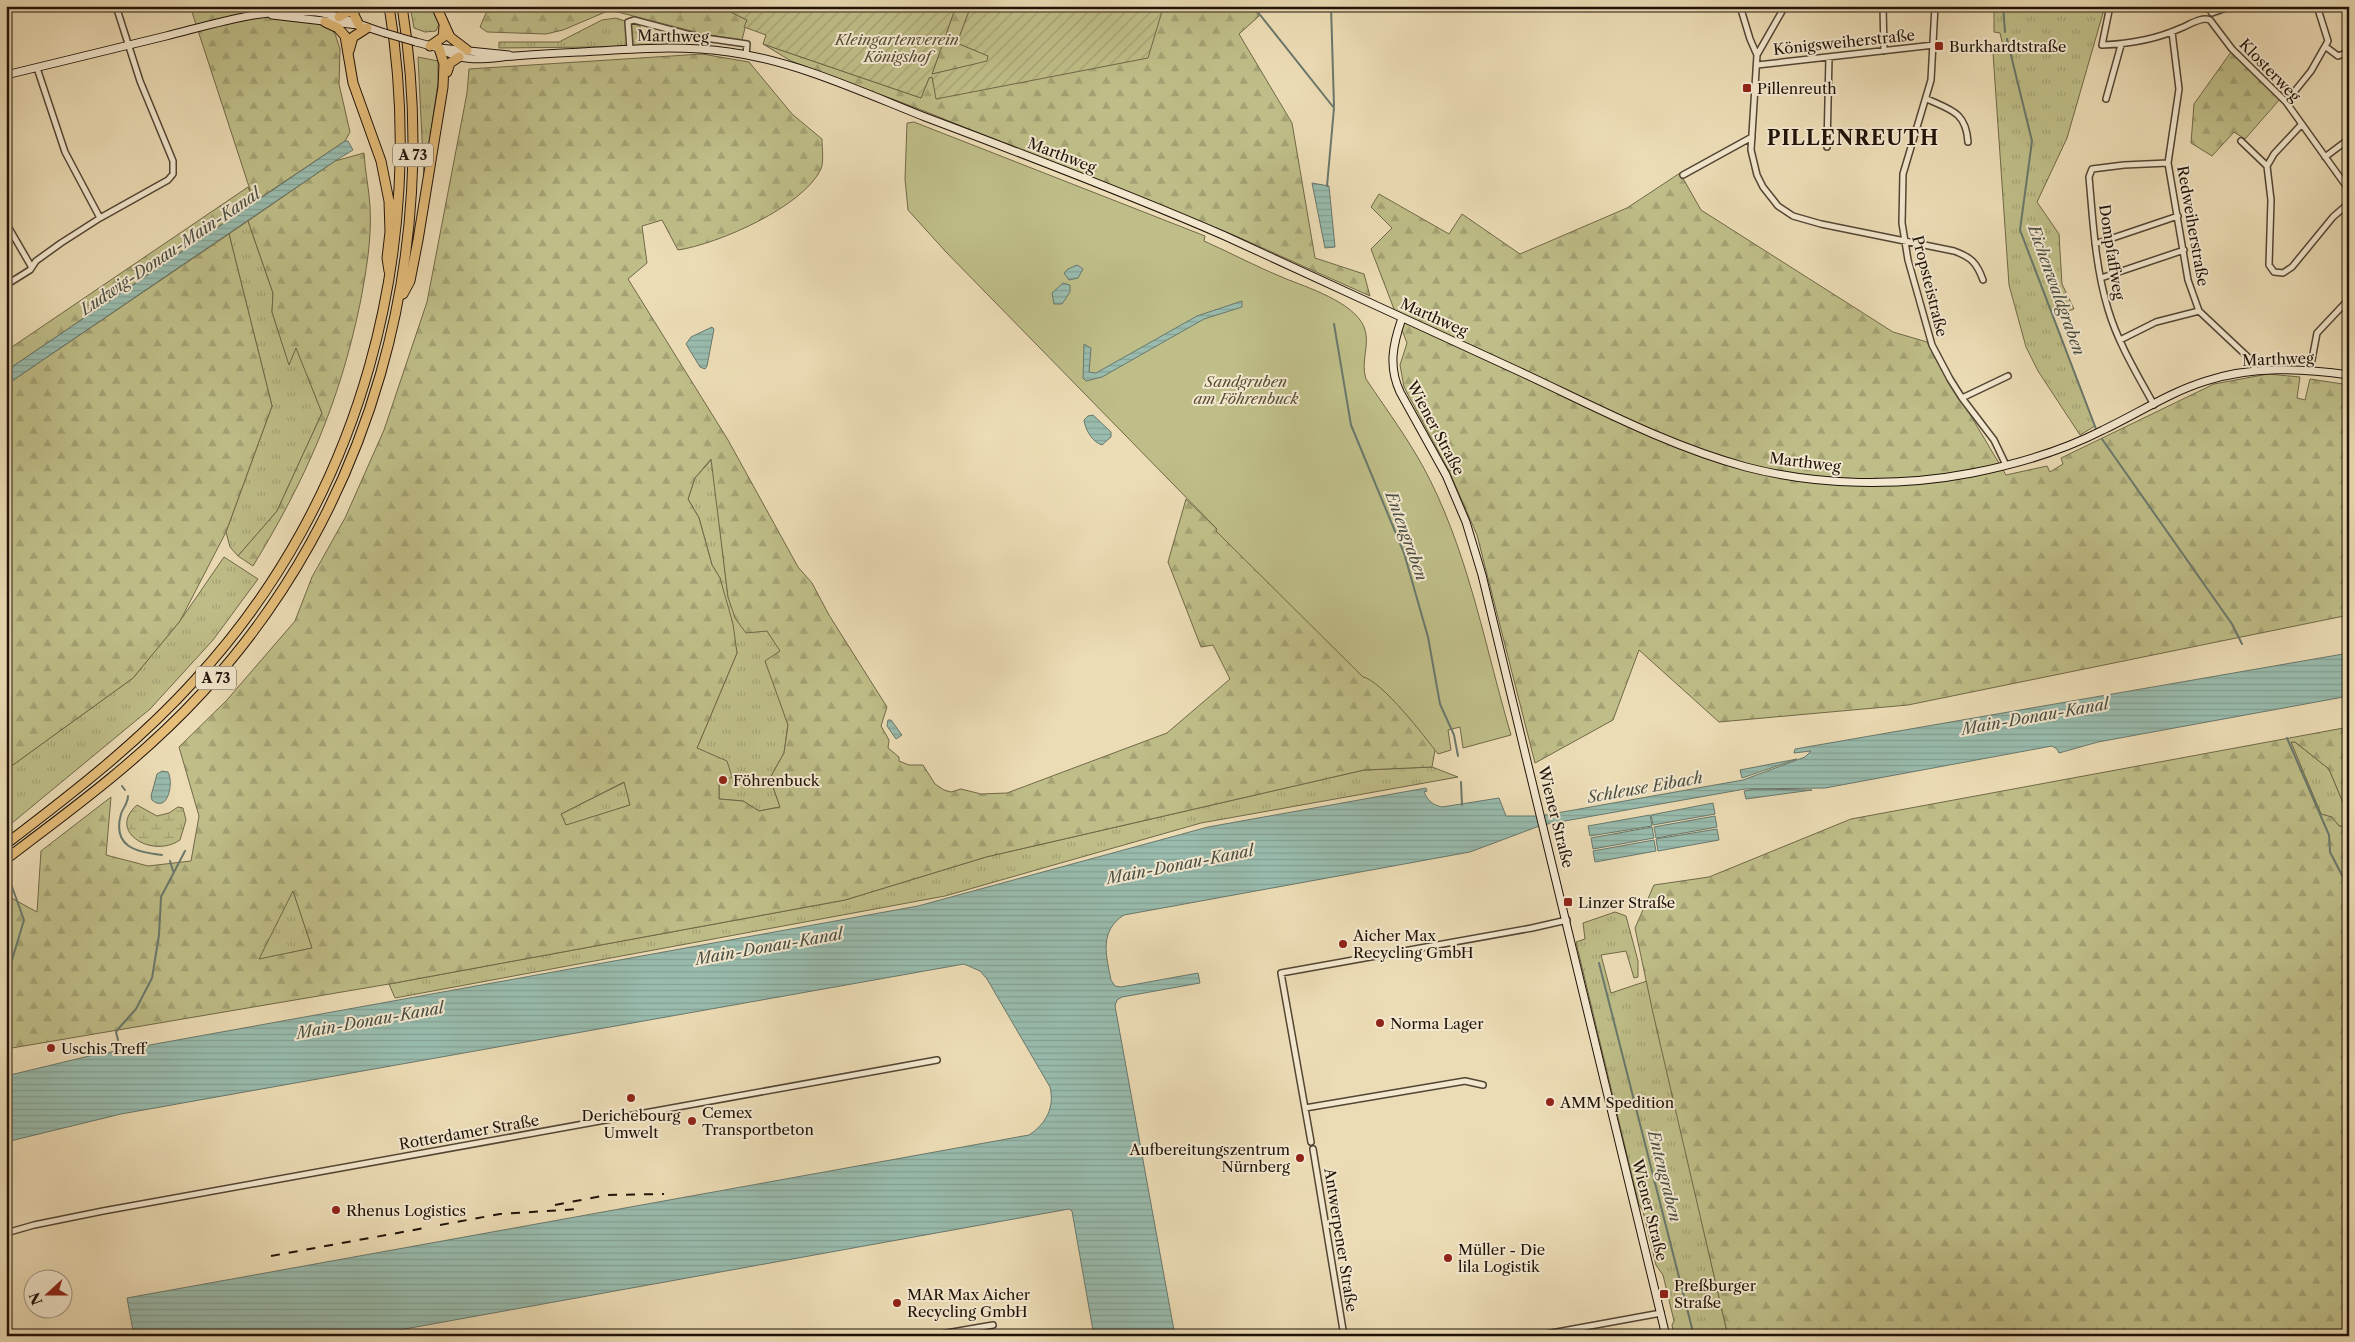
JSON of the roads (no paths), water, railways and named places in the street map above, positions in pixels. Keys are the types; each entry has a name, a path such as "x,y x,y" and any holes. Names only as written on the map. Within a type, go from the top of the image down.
{"highway":[{"path":"340,17 349,11 352,6"},
{"path":"349,53 353,37 363,27 354,16 352,6"},
{"name":"A 73","path":"6,844 105,766 168,709 216,657 267,589 308,521 346,439 369,370 390,279 399,208 401,156 398,76 389,6"},
{"name":"A 73","path":"6,860 82,801 169,727 218,676 270,609 310,546 348,470 373,404 398,303 409,232 413,166 411,93 402,6"},
{"path":"436,6 452,40 470,53"},
{"name":"A 73","path":"325,22 342,32 349,53 353,82 377,146 386,184 390,223 387,258 390,279"},
{"path":"398,303 410,281 418,240 444,64 434,47 443,37 444,25"},
{"path":"442,87 449,64 459,57"}],"main road":[{"path":"6,75 233,19 264,14 298,11 340,17 363,27"},
{"path":"264,14 363,27"},
{"name":"Marthweg","path":"363,27 434,47 500,59 512,56 630,49 692,48 746,54 821,77 1130,196 1225,236 1627,422 1709,455 1761,471 1827,480 1892,482 1945,477 2006,465 2072,444 2200,382 2256,371 2310,370 2349,375"},
{"name":"Marthweg","path":"434,47 459,57 470,53"},
{"name":"Wiener Straße","path":"1402,318 1392,356 1394,378 1404,401 1440,462 1470,533 1500,641 1666,1336"}],"street":[{"path":"6,285 30,270 31,266 100,218 168,180 174,174 173,161 128,45 116,6"},
{"path":"1740,6 1756,55 1757,65 1752,137 1753,164 1763,187 1778,206 1793,216 1954,251 1967,256 1978,266 1983,280"},
{"path":"1756,55 1785,6"},
{"path":"1883,6 1884,51"},
{"name":"Propsteistraße","path":"1935,6 1934,59 1927,99 1903,174 1902,223 1908,260 1932,345 1962,398 1990,433 2006,465"},
{"path":"2110,6 2102,45 2121,44 2172,32"},
{"path":"2206,6 2212,12 2218,12 2232,6"},
{"path":"2286,102 2311,71 2326,48 2328,41 2327,32 2317,6"},
{"name":"Klosterweg","path":"2172,32 2207,18 2214,24 2232,49 2286,102 2349,190"},
{"path":"630,49 628,22 634,20 698,38 747,44 746,54"},
{"name":"Redweiherstraße","path":"2172,32 2179,89 2168,163 2188,280 2199,311 2250,358 2256,371"},
{"path":"2106,99 2121,44"},
{"name":"Königsweiherstraße","path":"1757,65 1934,45"},
{"path":"2326,48 2338,56 2349,52"},
{"path":"1827,147 1830,57"},
{"path":"37,68 65,152 100,218"},
{"path":"1927,99 1960,115 1968,132 1968,142"},
{"path":"2301,125 2274,154 2267,166 2271,200 2269,265 2274,272 2283,273 2292,267 2333,217 2349,203"},
{"path":"1683,175 1752,137"},
{"path":"2325,157 2349,139"},
{"path":"2241,140 2267,166"},
{"name":"Dompfaffweg","path":"2154,405 2120,340 2108,309 2095,244 2089,177 2092,169 2168,163"},
{"path":"2095,244 2178,216"},
{"path":"6,223 31,266"},
{"path":"2101,278 2184,250"},
{"path":"2310,370 2317,332 2349,300"},
{"path":"2120,340 2156,322 2199,311"},
{"path":"1962,398 1992,386 2008,376"},
{"path":"1312,1142 1281,973 1545,926 1566,920"},
{"name":"Rotterdamer Straße","path":"6,1233 34,1225 103,1211 937,1060"},
{"path":"1305,1108 1466,1081 1482,1085"},
{"name":"Antwerpener Straße","path":"1313,1149 1344,1336"},
{"path":"1535,1336 1661,1313"},
{"path":"930,1336 993,1325"}],"water":[{"path":"345,141 348,141 353,150 6,385 6,371"},
{"path":"1312,183 1329,186 1335,247 1325,248"},
{"path":"1077,265 1083,269 1078,278 1069,280 1064,273"},
{"path":"1063,283 1070,285 1070,292 1062,304 1054,304 1052,293"},
{"path":"1242,301 1242,307 1204,319 1102,377 1086,381 1083,378 1084,344 1091,348 1089,372 1096,373 1197,316"},
{"path":"712,327 714,329 705,369 700,367 686,344 691,337"},
{"path":"1093,415 1111,432 1111,437 1102,445 1092,438 1087,431 1084,420 1088,416"},
{"name":"Main-Donau-Kanal","path":"2349,653 2349,696 2098,742 2059,753 2052,746 1825,788 1745,789 1542,825 1470,852 1124,915 1111,928 1106,944 1107,962 1111,980 1115,986 1121,987 1198,973 1200,983 1122,997 1117,1000 1115,1006 1175,1336 1094,1336 1072,1211 1069,1209 366,1336 134,1336 127,1298 1029,1135 1040,1126 1048,1114 1051,1101 1050,1087 987,979 980,971 964,964 121,1114 6,1142 6,1076 89,1056 918,906 1208,827 1426,788 1427,791 1424,792 1429,800 1433,804 1442,807 1499,798 1506,816 1540,816 1743,780 1805,757 1811,751 1794,753 1795,749"},
{"path":"888,720 891,720 902,735 896,739 887,726"},
{"path":"1797,759 1742,778 1740,770"},
{"path":"162,771 168,772 170,789 166,800 158,803 152,800 151,796 157,774"},
{"path":"1755,789 1812,790 1746,799 1744,791"},
{"path":"1713,803 1715,814 1653,825 1651,815"},
{"path":"1650,815 1652,826 1590,836 1588,826"},
{"path":"1715,816 1717,827 1656,838 1654,827"},
{"path":"1652,827 1654,838 1593,849 1591,838"},
{"path":"1717,829 1719,840 1658,851 1656,839"},
{"path":"1654,840 1656,851 1595,862 1593,851"}],"waterway":[{"name":"Entengraben","path":"1253,6 1334,108 1327,186"},
{"path":"1331,6 1334,106"},
{"name":"Eichenwaldgraben","path":"2003,6 2005,32"},
{"name":"Eichenwaldgraben","path":"2007,39 2032,141 2020,230 2096,429"},
{"name":"Entengraben","path":"1334,324 1351,425 1404,553 1428,637 1440,704 1454,735 1458,756"},
{"name":"Eichenwaldgraben","path":"2102,439 2232,624 2242,644"},
{"name":"Eichenwaldgraben","path":"2287,738 2329,835 2330,852 2349,889"},
{"name":"Entengraben","path":"1461,782 1462,805"},
{"path":"122,786 125,790"},
{"path":"128,796 119,825 123,841 128,846 143,852 162,855"},
{"path":"118,1040 116,1032 136,1009 152,978 159,935 161,897 185,851"},
{"path":"170,861 173,871"},
{"path":"6,980 24,920 11,884"},
{"name":"Entengraben","path":"1599,963 1694,1336"}],"railway":[{"path":"555,1205 607,1195 664,1194"},
{"path":"440,1225 500,1214 579,1209"},
{"path":"271,1256 430,1227"}],"place":[{"name":"Burkhardtstraße","path":"1939,46"},
{"name":"Pillenreuth","path":"1747,88"},
{"name":"Föhrenbuck","path":"723,780"},
{"name":"Linzer Straße","path":"1568,902"},
{"name":"Aicher Max Recycling GmbH","path":"1343,944"},
{"name":"Norma Lager","path":"1380,1023"},
{"name":"Uschis Treff","path":"51,1048"},
{"name":"Derichebourg Umwelt","path":"631,1098"},
{"name":"AMM Spedition","path":"1550,1102"},
{"name":"Cemex Transportbeton","path":"692,1121"},
{"name":"Aufbereitungszentrum Nürnberg","path":"1300,1158"},
{"name":"Rhenus Logistics","path":"336,1210"},
{"name":"Müller - Die lila Logistik","path":"1448,1258"},
{"name":"Preßburger Straße","path":"1664,1294"},
{"name":"MAR Max Aicher Recycling GmbH","path":"897,1303"}],"district":[{"name":"PILLENREUTH","path":"1853,138"}],"park label":[{"name":"Kleingartenverein Königshof","path":"897,48"},
{"name":"Sandgruben am Föhrenbuck","path":"1246,390"}],"water label":[{"name":"Ludwig-Donau-Main-Kanal","path":"170,251"},
{"name":"Schleuse Eibach","path":"1645,787"}]}
